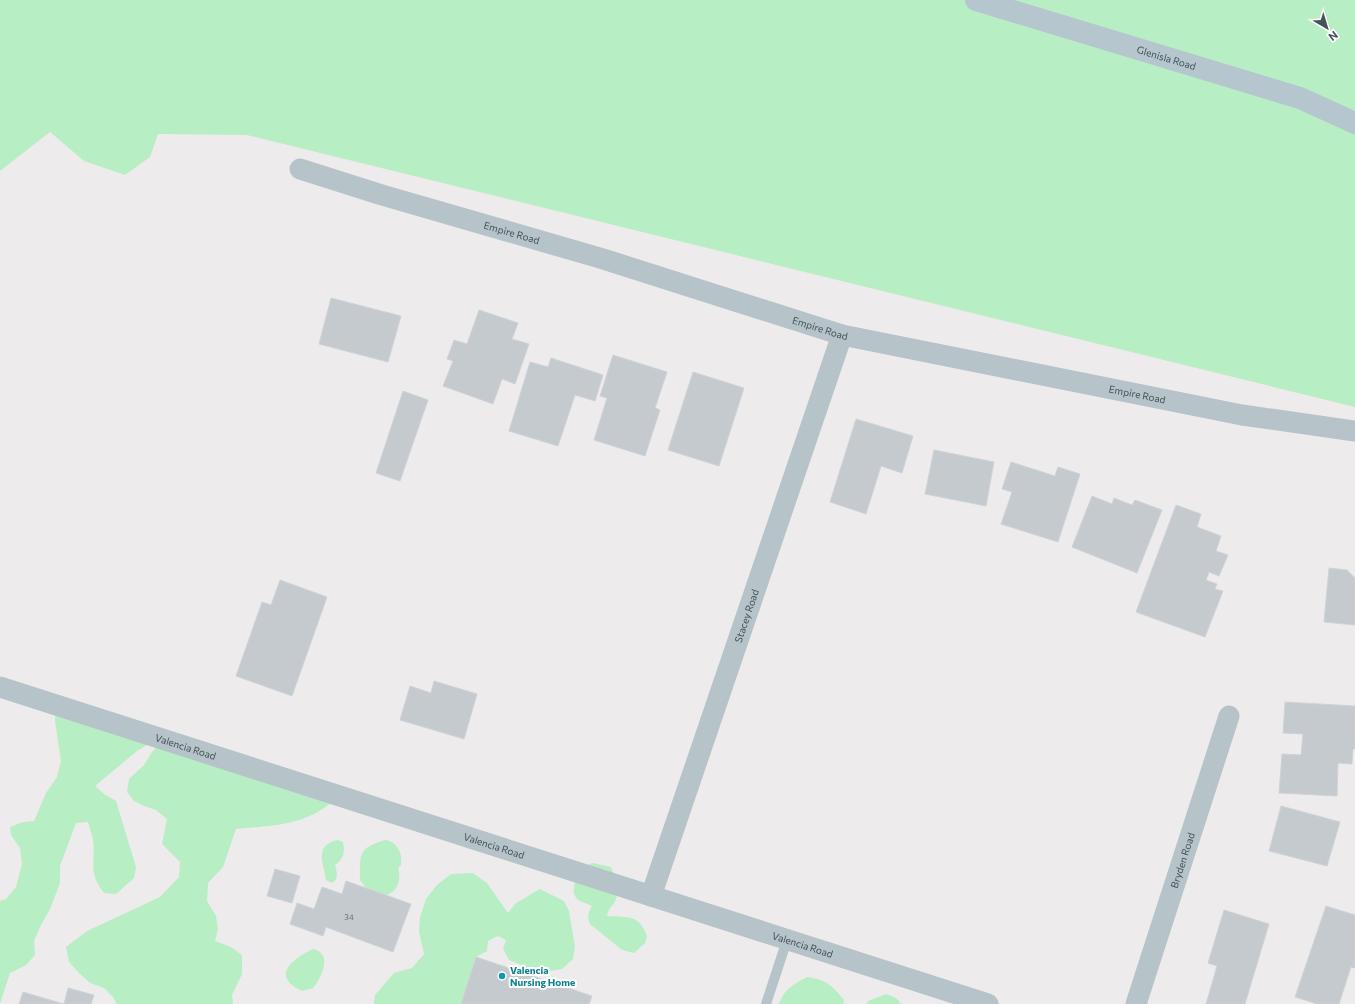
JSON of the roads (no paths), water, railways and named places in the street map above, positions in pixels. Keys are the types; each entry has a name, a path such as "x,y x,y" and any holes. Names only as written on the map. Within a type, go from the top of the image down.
{"street":[{"name":"Glenisla Road","path":"976,0 1300,98 1355,122"},
{"name":"Empire Road","path":"300,169 390,197 600,258 842,335 1242,416 1355,430"},
{"name":"Stacey Road","path":"651,896 842,335"},
{"name":"Valencia Road","path":"0,687 988,1004"},
{"name":"Bryden Road","path":"1136,1004 1229,716"}],"lane":[{"path":"766,1004 786,940"}],"place":[{"name":"Valencia Nursing Home","path":"502,976"}]}
